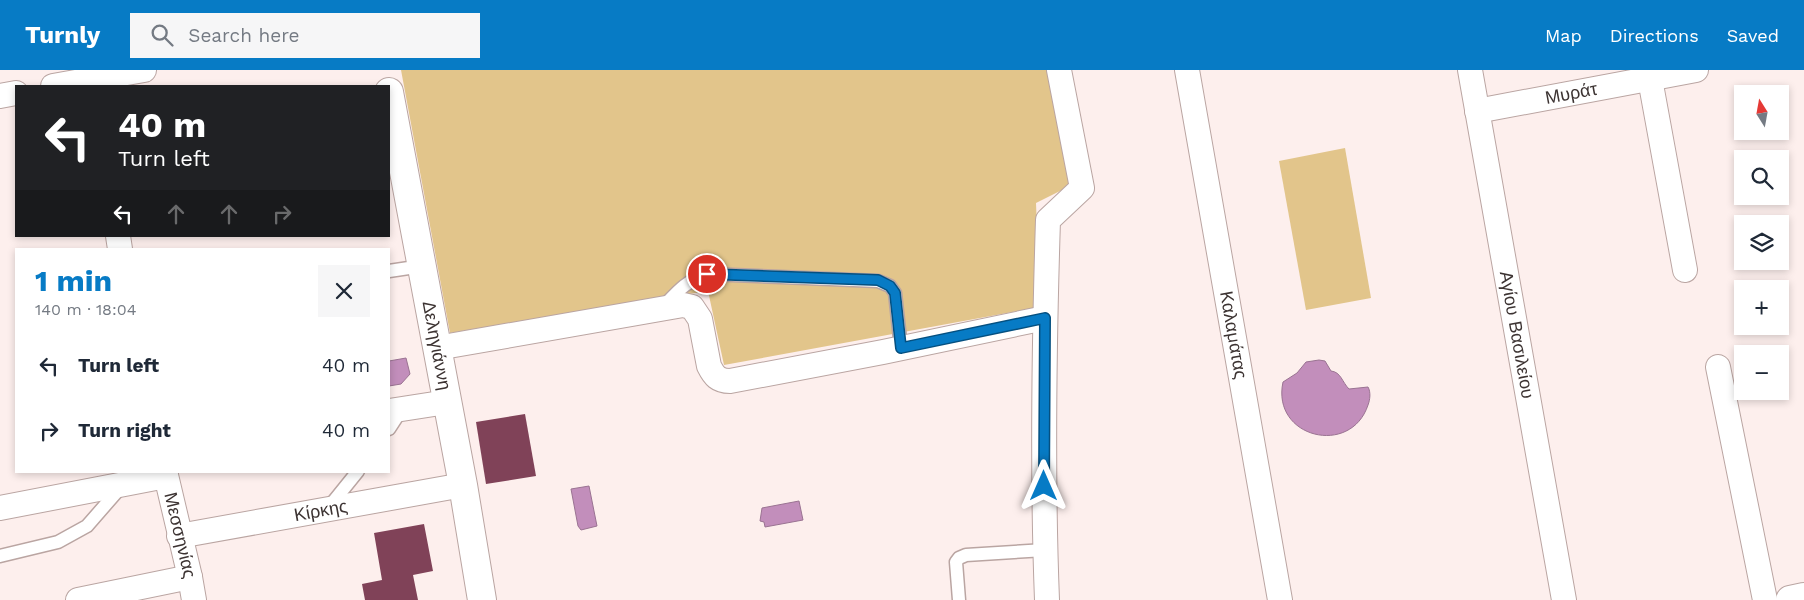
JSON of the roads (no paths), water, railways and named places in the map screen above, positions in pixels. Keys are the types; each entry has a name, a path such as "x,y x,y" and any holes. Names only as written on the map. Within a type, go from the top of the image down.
{"street":[{"path":"67,85 92,83 144,70"},
{"path":"385,70 388,85"},
{"path":"1046,600 1045,318 1048,220 1082,188 1058,70"},
{"name":"Καλαμάτας","path":"1187,70 1280,600"},
{"name":"Αγίου Βασιλείου","path":"1470,70 1564,600"},
{"name":"Μυράτ","path":"1477,111 1696,70"},
{"path":"1650,79 1685,270"},
{"path":"0,96 15,93"},
{"name":"Δεληγιάννη","path":"390,97 482,600"},
{"path":"437,348 662,307 683,305 692,307 700,319 709,366 716,378 730,381 1045,318"},
{"path":"1718,367 1765,600"},
{"path":"396,410 447,402"},
{"path":"0,508 165,474"},
{"name":"Μεσσηνίας","path":"165,474 192,589"},
{"name":"Κίρκης","path":"179,536 462,485"},
{"path":"78,600 192,589"},
{"path":"1790,600 1804,597"}],"lane":[{"path":"390,271 422,266"},
{"path":"662,307 684,284 693,278 707,274 878,280 890,286 895,293 901,348"},
{"path":"390,426 396,410"},
{"path":"328,509 356,473"},
{"path":"0,556 58,542 87,526 123,484"},
{"path":"960,600 956,562 959,558 966,555 1045,550"}]}
